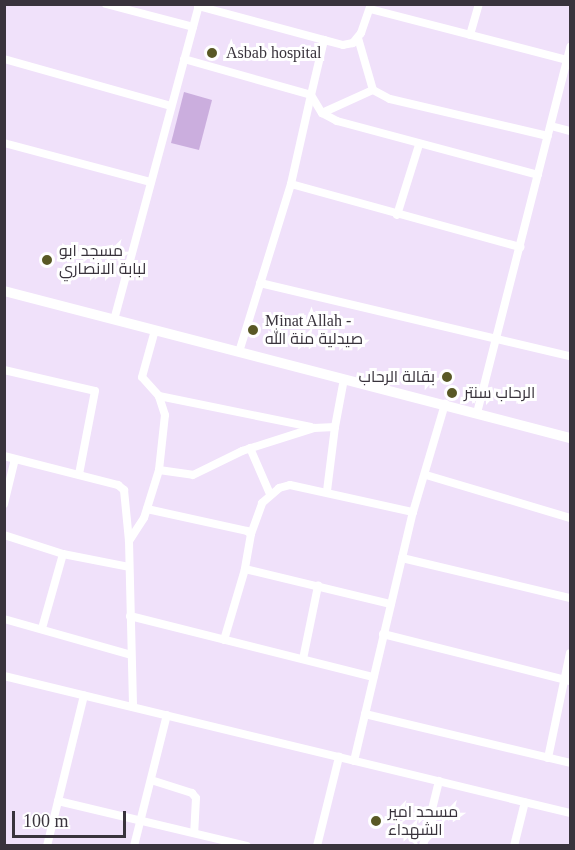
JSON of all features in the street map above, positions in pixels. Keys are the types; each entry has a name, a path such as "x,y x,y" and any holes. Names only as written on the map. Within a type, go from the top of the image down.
{"street":[{"path":"106,4 193,27"},
{"path":"470,35 479,4"},
{"path":"114,320 198,5 343,45 358,38"},
{"path":"548,136 390,99 373,90 358,38 370,7 567,60"},
{"path":"238,352 291,184 324,40"},
{"path":"477,413 570,47"},
{"path":"4,59 171,106"},
{"path":"184,59 311,95 322,113 338,122 538,175"},
{"path":"322,113 373,90"},
{"path":"551,126 570,130"},
{"path":"4,143 151,182"},
{"path":"397,214 419,145"},
{"path":"291,184 519,247"},
{"path":"260,282 570,356"},
{"path":"4,291 570,438"},
{"path":"129,541 147,509 159,470 165,415 159,396 142,377 155,330"},
{"path":"4,370 95,391 79,474"},
{"path":"327,491 344,379"},
{"path":"159,396 314,428 335,427"},
{"path":"354,761 412,512 426,475 444,404"},
{"path":"159,470 193,475 250,448 314,428"},
{"path":"250,448 270,494"},
{"path":"4,456 79,474 123,488 129,541 133,707"},
{"path":"4,504 15,459"},
{"path":"426,475 570,518"},
{"path":"224,640 245,569 257,514 270,494 290,485 327,491 412,512"},
{"path":"147,509 251,534"},
{"path":"4,536 63,554 129,567"},
{"path":"42,628 63,554"},
{"path":"402,558 570,598"},
{"path":"245,569 391,604"},
{"path":"303,659 318,586"},
{"path":"130,616 373,677"},
{"path":"4,619 131,655"},
{"path":"384,634 567,681"},
{"path":"548,758 567,681 570,653"},
{"path":"4,676 570,813"},
{"path":"47,846 84,695"},
{"path":"365,714 570,763"},
{"path":"134,846 167,715"},
{"path":"317,846 339,757"},
{"path":"151,780 192,793 196,798 194,833"},
{"path":"423,846 439,781"},
{"path":"58,801 247,846"},
{"path":"514,846 525,802"}],"shaded area":[{"path":"184,92 212,100 199,150 171,143"}],"place":[{"name":"Asbab hospital","path":"212,53"},
{"name":"مسجد ابو لبابة الانصاري","path":"47,260"},
{"name":"Minat Allah - صيدلية منة الله","path":"253,330"},
{"name":"بقالة الرحاب","path":"447,377"},
{"name":"الرحاب سنتر","path":"452,393"},
{"name":"مسجد امير الشهداء","path":"376,821"}]}
